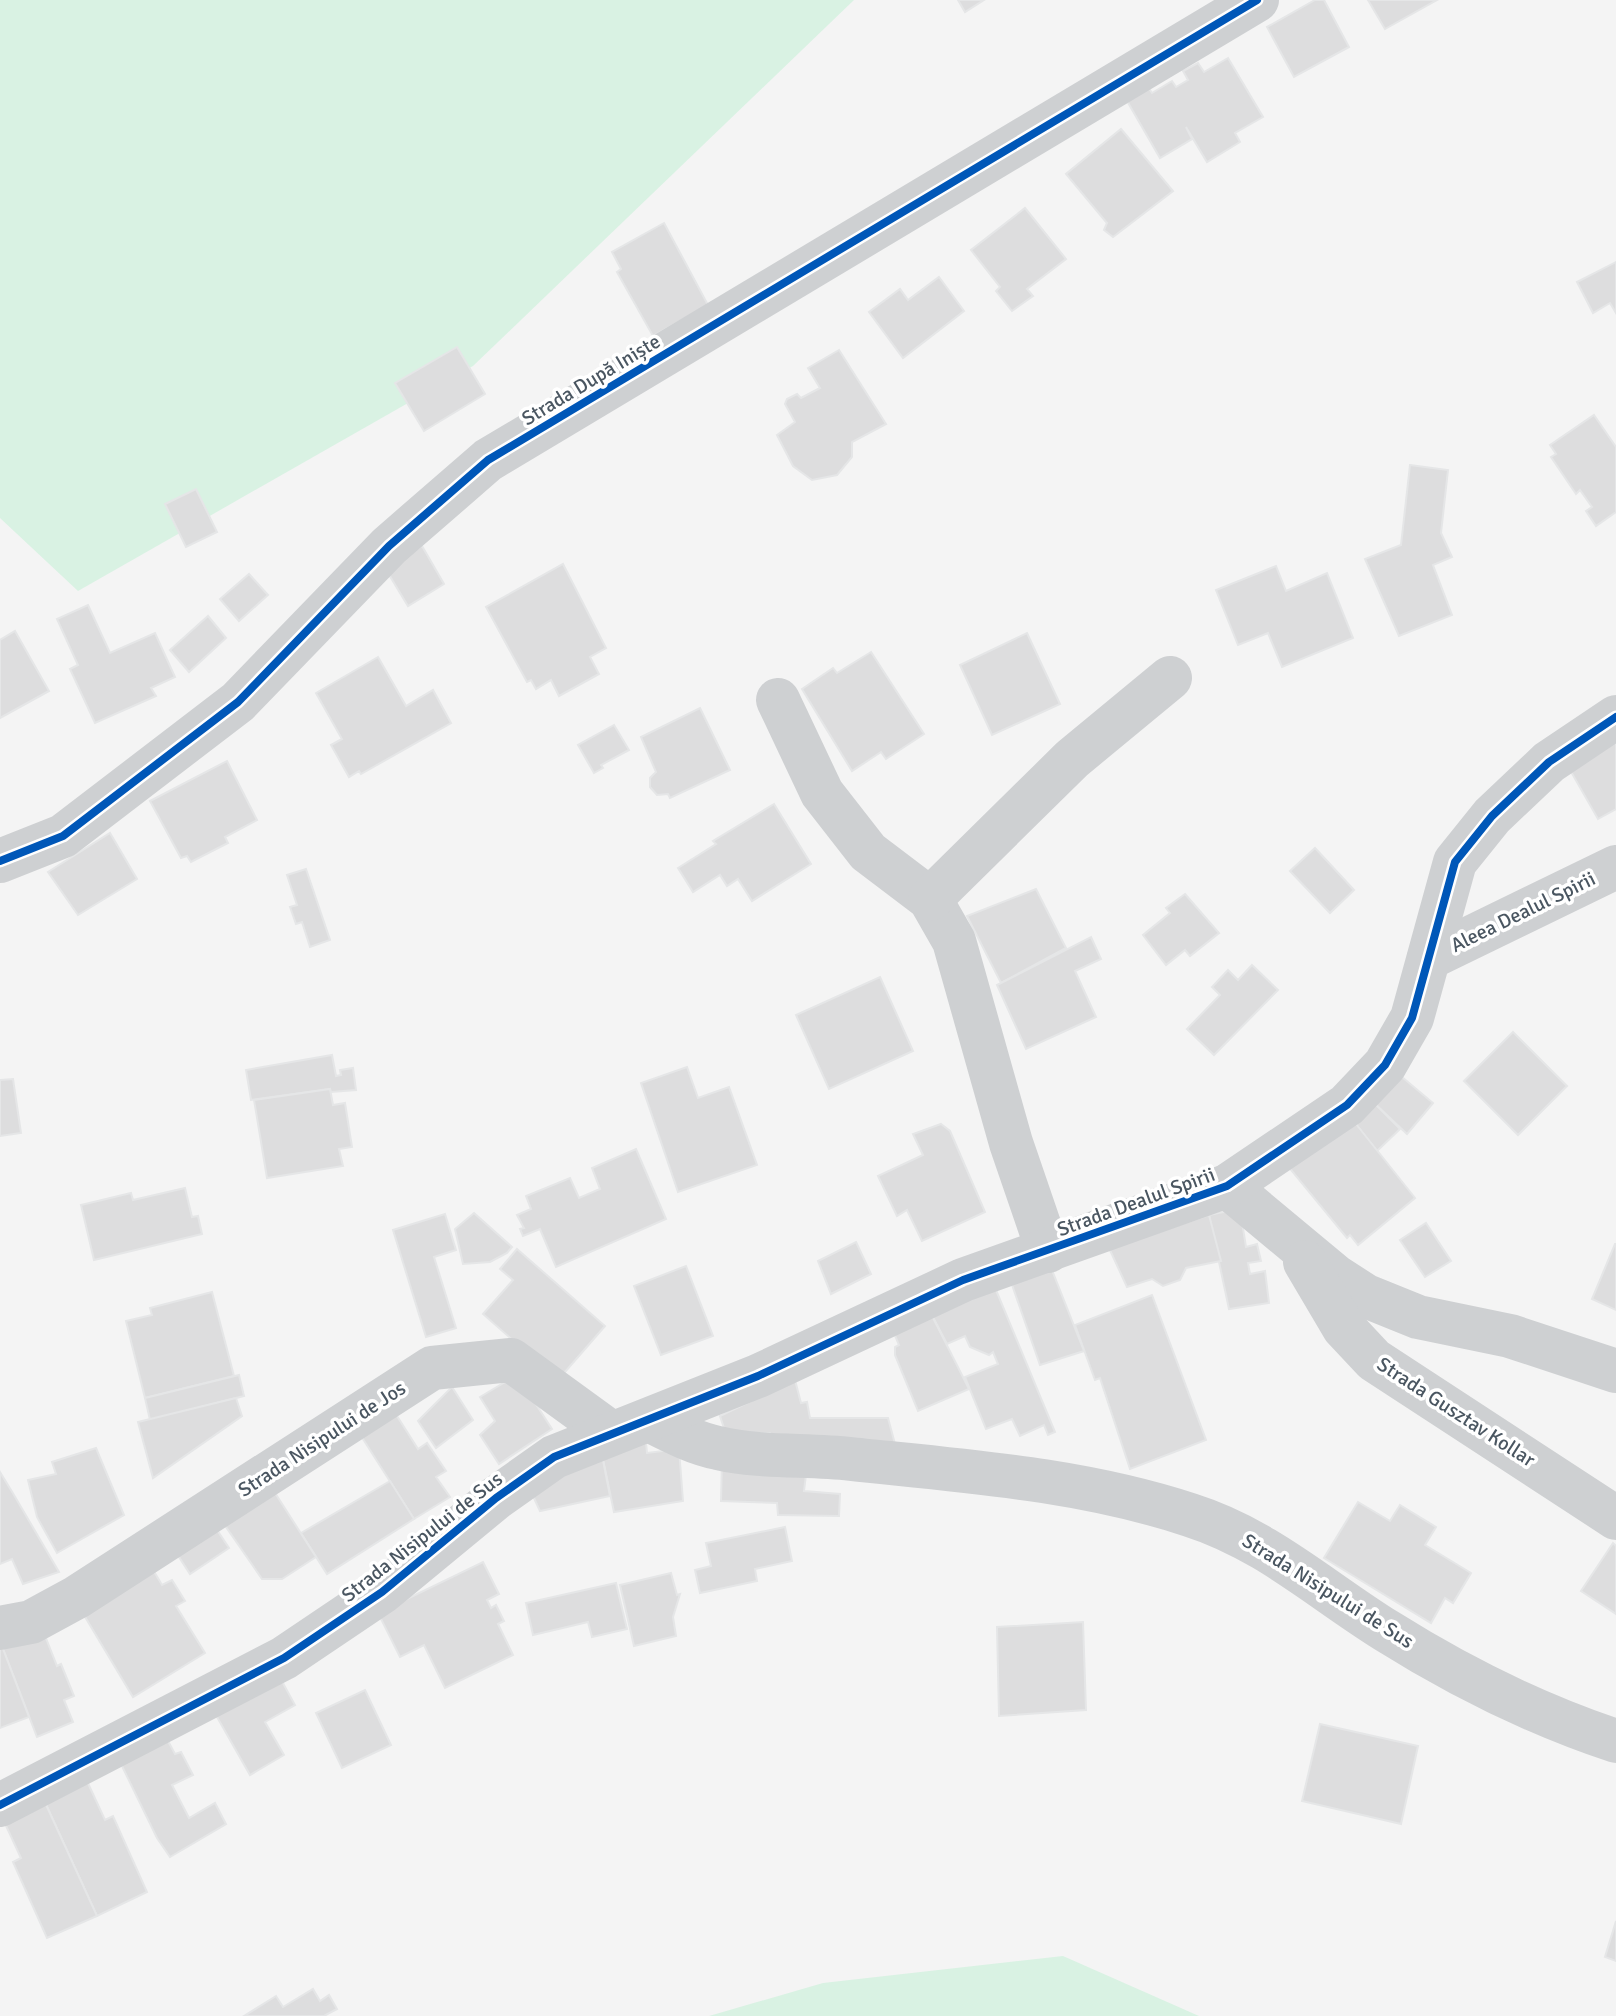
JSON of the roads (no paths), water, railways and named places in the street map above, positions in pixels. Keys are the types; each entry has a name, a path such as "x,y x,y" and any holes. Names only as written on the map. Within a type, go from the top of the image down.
{"street":[{"name":"Strada După Iniște","path":"0,861 63,836 238,702 389,546 488,460 1257,0"},
{"path":"930,899 1072,759 1170,678"},
{"path":"778,700 822,793 868,852 930,899 954,941 1011,1143 1048,1251"},
{"name":"Strada Dealul Spirii","path":"631,1427 758,1376 963,1280 1227,1186 1347,1105 1385,1065 1412,1018 1455,862 1492,816 1549,762 1616,717"},
{"name":"Aleea Dealul Spirii","path":"1429,958 1616,867"},
{"name":"Strada Gusztav Kollar","path":"1227,1186 1366,1296 1405,1312 1510,1336 1616,1371"},
{"name":"Strada Gusztav Kollar","path":"1294,1242 1344,1328 1374,1360 1616,1518"},
{"name":"Strada Nisipului de Jos","path":"0,1628 31,1622 77,1597 432,1368 511,1360 631,1427"},
{"name":"Strada Nisipului de Sus","path":"0,1805 284,1658 382,1592 496,1498 554,1457 631,1427 722,1449 848,1458 1040,1481 1120,1495 1192,1515 1255,1541 1387,1631 1458,1670 1513,1698 1616,1741"}]}
